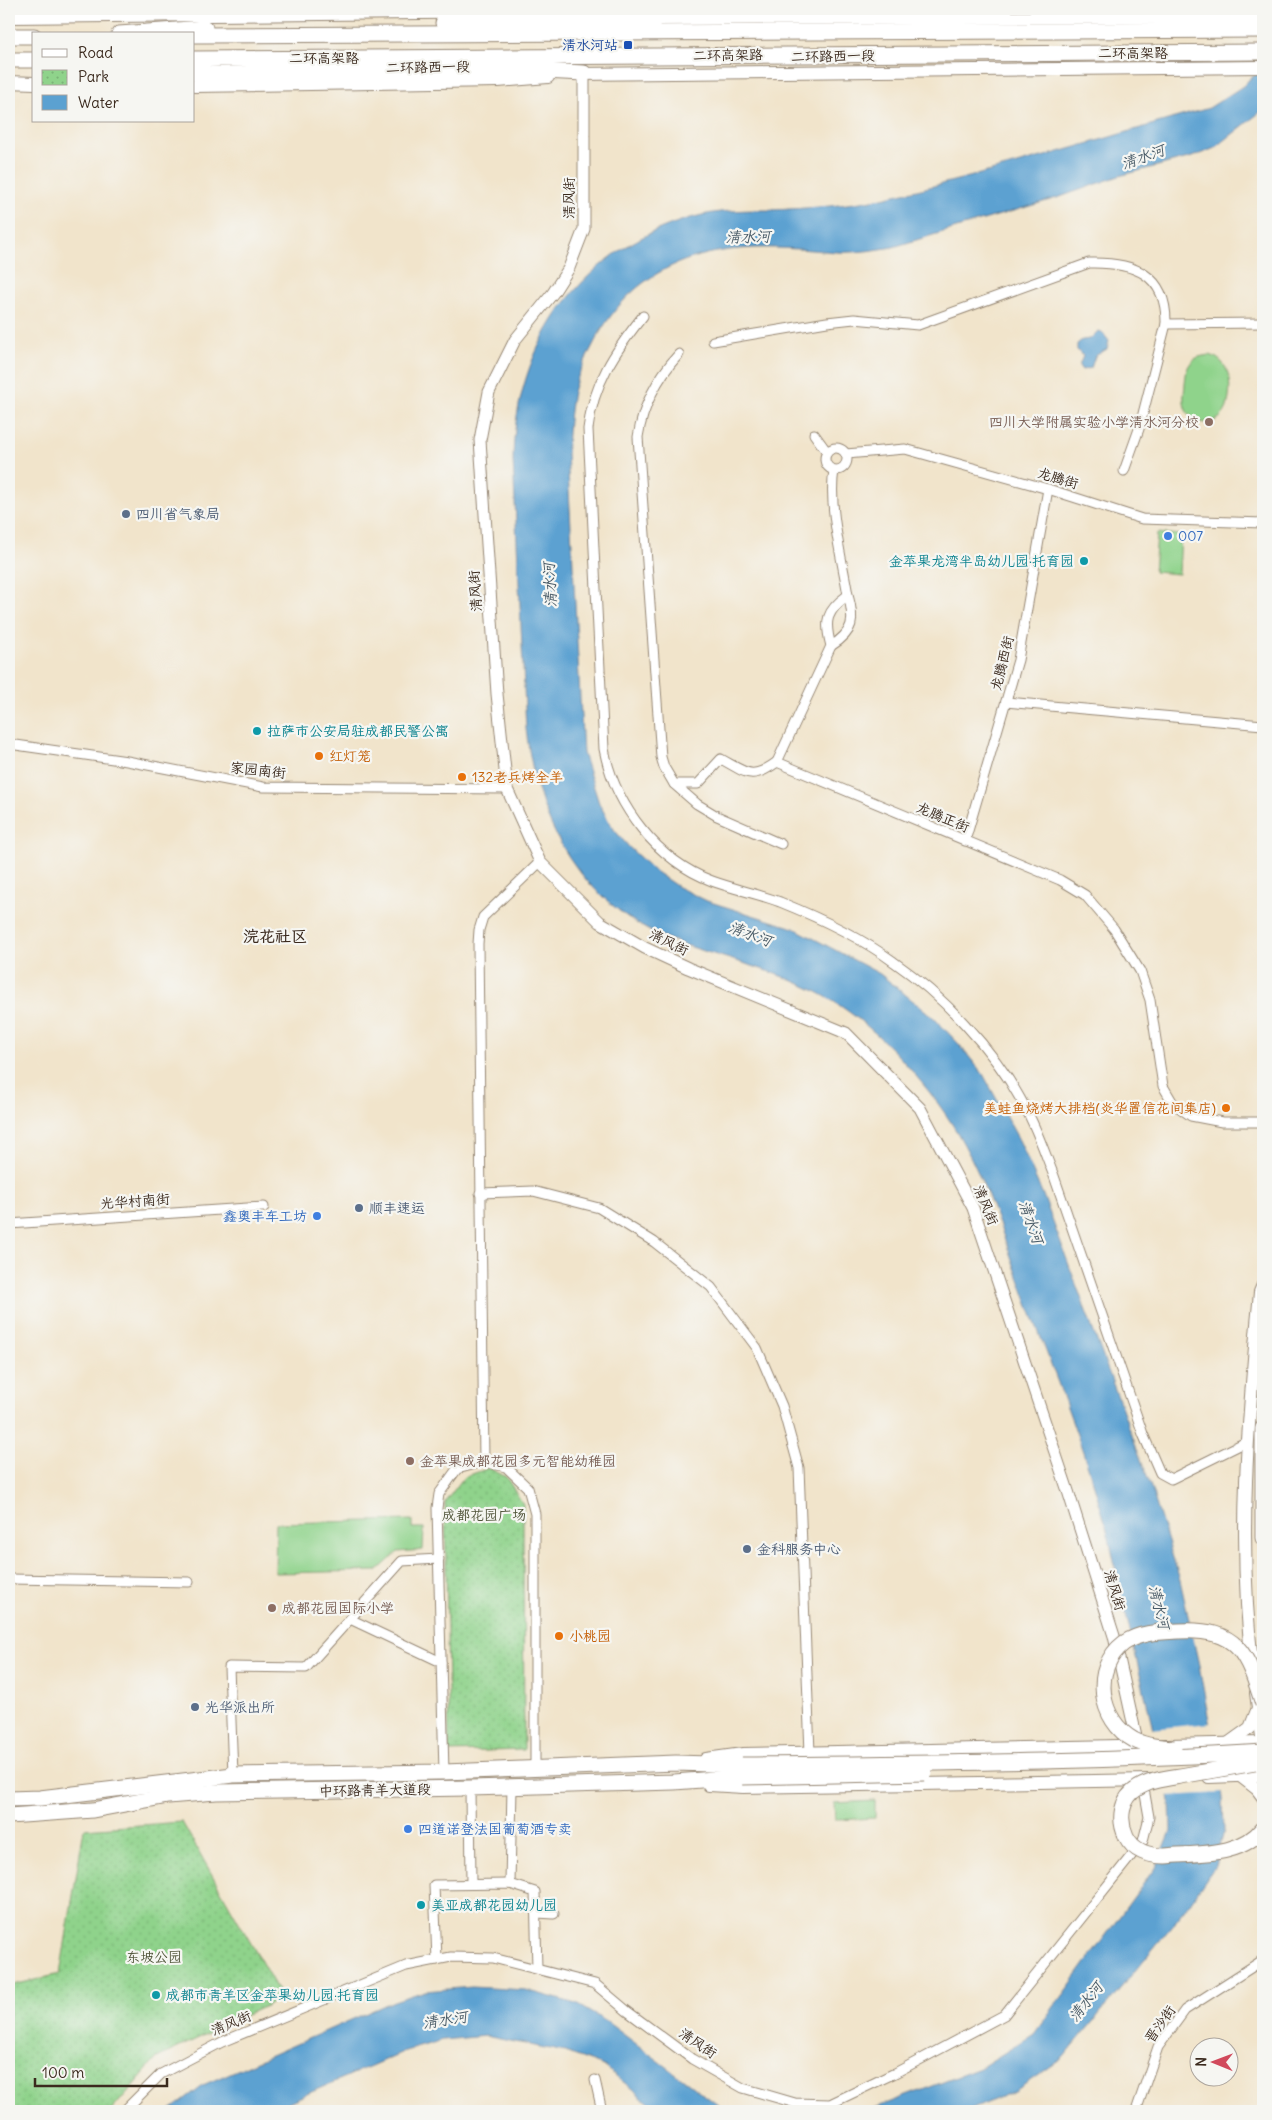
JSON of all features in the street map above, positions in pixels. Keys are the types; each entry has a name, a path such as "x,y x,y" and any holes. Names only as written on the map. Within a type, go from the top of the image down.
{"main road":[{"path":"9,18 25,13 551,10 627,11 656,19"},
{"path":"144,32 194,28 656,19 690,14 1263,17"},
{"name":"二环高架路","path":"195,35 1263,30"},
{"path":"9,36 32,36"},
{"name":"二环高架路","path":"195,59 1263,52"},
{"path":"9,60 32,60"},
{"name":"二环路西一段","path":"195,86 498,81 584,73 1263,67"},
{"path":"195,72 220,74 501,69 584,73"},
{"path":"9,82 32,83"},
{"path":"674,1782 743,1787 1149,1780 1239,1775 1261,1754 1261,1706 1247,1622 1245,1571 1248,1441 1260,1292 1263,1284"},
{"path":"1263,1428 1263,1538"},
{"path":"1225,1743 1238,1738 1250,1728 1261,1706 1245,1655 1238,1647 1218,1635 1205,1632 1152,1633 1133,1638 1118,1649 1105,1671 1103,1688 1106,1708 1115,1724 1133,1740 1154,1747 1261,1754"},
{"path":"676,1763 743,1754 1225,1743 1261,1754"},
{"path":"742,1771 969,1762 1261,1754"},
{"path":"1261,1754 1155,1780 1137,1788 1122,1809 1121,1818 1127,1838 1142,1852 1154,1856 1233,1849 1248,1843 1263,1828"},
{"name":"中环路青羊大道段","path":"9,1799 40,1798 234,1775 444,1772 676,1763 742,1771"},
{"name":"中环路青羊大道段","path":"9,1816 93,1810 168,1796 216,1792 470,1788 674,1782 742,1771"},
{"path":"1239,1775 1257,1789 1263,1797"}],"street":[{"name":"清风街","path":"584,73 584,229 569,268 553,293 515,340 489,392 480,440 497,694 507,789 540,862 600,922 645,948 688,968 846,1033 920,1108 973,1208 1068,1491 1111,1627 1138,1745"},
{"path":"713,341 854,319 918,325 1089,263 1125,265 1139,270 1148,276 1162,295 1166,308 1166,324 1139,429 1124,471"},
{"path":"643,316 617,349 605,369 590,408 587,436 604,749 613,782 621,797 639,826 688,869 711,880 780,902 853,936 895,962 969,1029 999,1065 1022,1101 1043,1149 1095,1292 1122,1374 1160,1473 1172,1478 1248,1441"},
{"path":"1166,324 1263,323"},
{"path":"679,354 652,393 640,424 638,437 659,743 664,767 674,784 697,804 717,816 780,844"},
{"path":"814,434 827,452 825,464 834,470"},
{"path":"827,452 837,447 846,454 847,461 844,467 834,470"},
{"name":"龙腾街","path":"846,454 905,449 1048,488 1142,518 1263,523"},
{"path":"697,804 694,792 698,784 721,760 751,773 759,773 777,762 831,646 844,638 852,625 852,610 833,502 832,482 834,470"},
{"name":"龙腾西街","path":"965,841 1018,660 1048,488"},
{"path":"831,646 827,630 827,617 837,603 848,595"},
{"path":"1006,702 1263,725"},
{"name":"家园南街","path":"9,744 127,762 263,787 507,789"},
{"name":"龙腾正街","path":"777,762 1060,880 1085,895 1114,929 1140,971 1148,993 1163,1086 1173,1103 1191,1116 1222,1122 1263,1122"},
{"path":"674,784 698,784"},
{"path":"484,1462 479,930 484,917 540,862"},
{"path":"480,1193 533,1191 599,1208 654,1242 711,1287 757,1348 782,1406 799,1468 810,1753"},
{"name":"光华村南街","path":"9,1224 264,1207"},
{"path":"444,1772 437,1508 440,1494 457,1469 484,1462 506,1467 528,1488 535,1514 535,1768"},
{"path":"234,1775 228,1667 306,1668 402,1561 439,1560"},
{"path":"9,1579 189,1582"},
{"path":"350,1619 441,1662"},
{"name":"清风街","path":"124,2111 160,2074 222,2042 406,1966 451,1957 494,1958 595,1984 627,2011 692,2058 743,2088 794,2103 830,2108 1004,2015 1143,1841 1150,1817 1149,1780"},
{"path":"510,1884 512,1787"},
{"path":"470,1788 471,1884"},
{"path":"437,1960 434,1885 510,1884 535,1892 537,1968"},
{"path":"537,1913 554,1914"},
{"name":"晋沙街","path":"1136,2111 1158,2047 1185,2010 1263,1960"},
{"path":"596,2080 602,2111"}],"green space":[{"path":"1210,355 1223,363 1229,376 1230,391 1227,407 1222,416 1209,423 1204,423 1194,419 1187,412 1184,400 1185,383 1187,370 1192,362 1198,357"},
{"path":"1157,533 1181,535 1179,574 1154,572"},
{"name":"成都花园广场","path":"489,1468 506,1477 523,1504 524,1750 449,1752 445,1502 464,1477"},
{"path":"412,1520 412,1528 424,1528 423,1550 398,1552 377,1571 275,1573 276,1523"},
{"path":"875,1801 875,1818 835,1820 834,1803"},
{"name":"东坡公园","path":"182,1822 282,1998 157,2058 111,2111 9,2111 9,1986 60,1974 84,1829"}],"water":[{"name":"清水河","path":"1263,65 1263,110 1215,148 1192,157 1119,176 1060,197 893,247 844,252 785,248 727,250 702,255 679,263 658,273 621,303 606,323 592,347 573,392 567,452 583,753 599,803 612,827 653,870 678,887 707,901 794,928 880,974 933,1017 958,1043 983,1074 1020,1142 1043,1195 1149,1481 1180,1580 1199,1665 1223,1798 1224,1831 1215,1866 1185,1910 1063,2058 1015,2091 968,2111 867,2111 980,2068 1034,2034 1157,1865 1171,1831 1170,1801 1110,1541 1083,1451 1001,1228 981,1179 958,1133 932,1096 900,1058 850,1012 807,987 768,971 669,939 650,931 630,919 592,887 576,868 552,826 542,803 535,779 526,729 513,460 517,416 527,375 543,338 564,303 591,273 623,248 660,229 702,215 719,212 841,205 868,201 923,189 1005,167 1209,108 1243,86"},
{"path":"1098,331 1102,332 1109,341 1107,349 1095,356 1091,368 1082,370 1079,366 1083,356 1077,350 1077,344 1082,340 1090,339"},
{"name":"清水河","path":"472,1987 526,1990 576,2004 607,2022 726,2111 659,2111 604,2066 565,2052 485,2036 443,2040 405,2051 268,2111 169,2111 203,2085 394,2001 425,1991"}],"pier":[{"path":"1211,1723 1224,1793 1166,1796 1151,1729"}],"place":[{"name":"清水河站","path":"628,45"},
{"name":"四川大学附属实验小学清水河分校","path":"1209,422"},
{"name":"四川省气象局","path":"126,514"},
{"name":"007","path":"1168,536"},
{"name":"金苹果龙湾半岛幼儿园·托育园","path":"1084,561"},
{"name":"拉萨市公安局驻成都民警公寓","path":"257,731"},
{"name":"红灯笼","path":"319,756"},
{"name":"132老兵烤全羊","path":"462,777"},
{"name":"美蛙鱼烧烤大排档(炎华置信花间集店)","path":"1226,1108"},
{"name":"顺丰速运","path":"359,1208"},
{"name":"鑫奥丰车工坊","path":"317,1216"},
{"name":"金苹果成都花园多元智能幼稚园","path":"410,1461"},
{"name":"金科服务中心","path":"747,1549"},
{"name":"成都花园国际小学","path":"272,1608"},
{"name":"小桃园","path":"559,1636"},
{"name":"光华派出所","path":"195,1707"},
{"name":"四道诺登法国葡萄酒专卖","path":"408,1829"},
{"name":"美亚成都花园幼儿园","path":"421,1905"},
{"name":"成都市青羊区金苹果幼儿园·托育园","path":"156,1995"}],"district":[{"name":"浣花社区","path":"275,936"}]}
